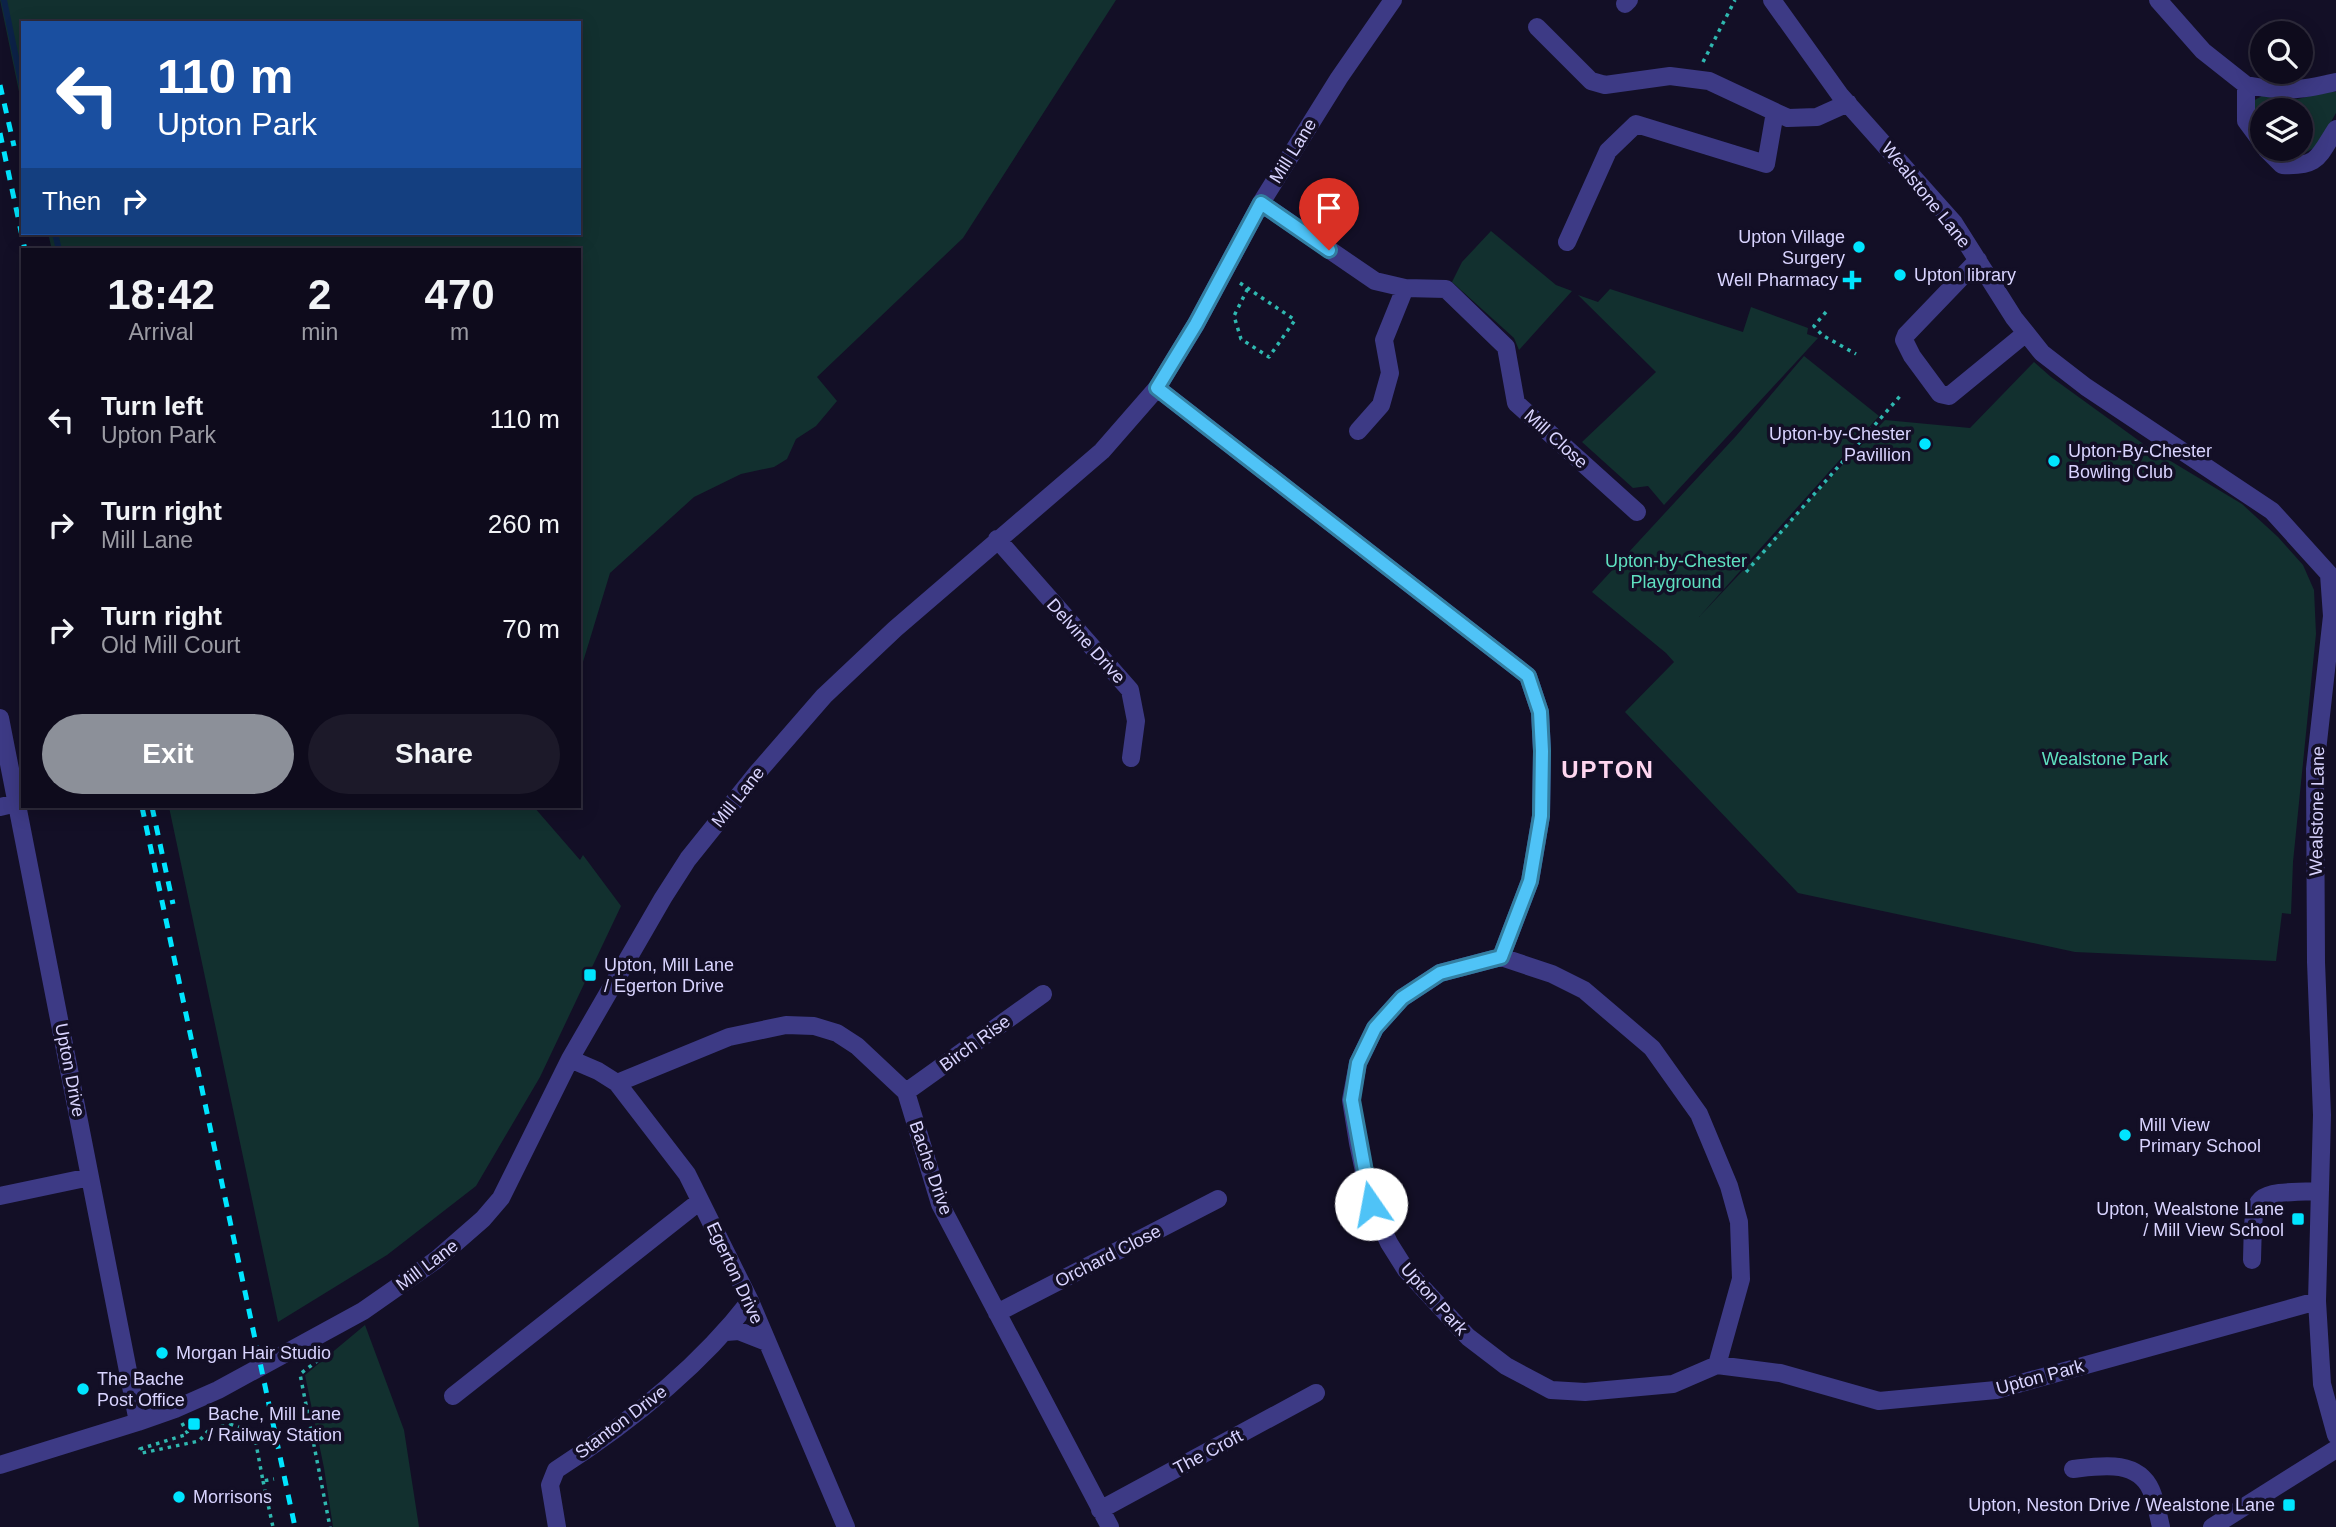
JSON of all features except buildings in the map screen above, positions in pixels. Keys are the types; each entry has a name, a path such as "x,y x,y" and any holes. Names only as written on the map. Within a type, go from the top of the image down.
{"street":[{"name":"Mill Lane","path":"0,1465 138,1422 218,1390 363,1311 436,1260 483,1219 501,1199 570,1059 688,859 757,773 824,696 895,629 1101,451 1157,388 1196,324 1221,273 1261,203 1339,78 1393,0"},
{"name":"Wealstone Lane","path":"1772,0 1847,103 1954,223 2014,318 2042,353 2087,387 2272,511 2333,572 2332,616 2315,769 2316,962 2322,1115 2320,1191 2328,1227 2317,1301 2322,1384 2336,1435"},
{"path":"2158,0 2203,51 2246,85 2281,91 2303,90 2336,82"},
{"path":"1537,27 1591,81 1605,85 1670,76 1709,81 1788,118 1816,117 1847,103"},
{"path":"2246,85 2246,121 2250,126"},
{"path":"1567,242 1608,151 1636,124 1766,164 1775,112"},
{"path":"2313,160 2336,129"},
{"path":"2278,161 2282,165 2301,166 2312,161"},
{"name":"Mill Close","path":"1261,203 1375,281 1405,288 1446,289 1506,347 1516,403 1637,512"},
{"path":"1978,260 1906,335 1904,340 1912,356 1940,394 1949,396 2026,333"},
{"path":"1358,431 1381,405 1390,373 1384,340 1405,288"},
{"path":"1157,388 1528,676 1540,712 1541,816 1530,881 1501,957 1552,974 1584,989 1652,1048 1699,1114 1729,1186 1739,1222 1741,1279 1717,1365"},
{"name":"Delvine Drive","path":"997,540 1130,690 1136,721 1132,758"},
{"name":"Upton Drive","path":"0,718 9,805 90,1177 138,1422"},
{"name":"Upton Park","path":"1501,957 1440,973 1402,998 1375,1028 1358,1063 1352,1100 1371,1204 1389,1243 1406,1270 1468,1337 1506,1366 1550,1390 1585,1392 1673,1384 1717,1365 1780,1373 1879,1401 1996,1390 2317,1301"},
{"name":"Birch Rise","path":"906,1092 1043,994"},
{"name":"Bache Drive","path":"617,1083 729,1037 786,1025 814,1026 837,1033 857,1046 906,1092 940,1204 1110,1527"},
{"name":"Egerton Drive","path":"570,1059 617,1083 687,1174 750,1301 846,1527"},
{"path":"0,1196 90,1177"},
{"path":"2252,1260 2253,1212 2258,1201 2265,1195 2278,1192 2320,1191"},
{"name":"Orchard Close","path":"997,1312 1218,1199"},
{"path":"453,1396 700,1201"},
{"name":"Stanton Drive","path":"557,1527 551,1485 556,1471 666,1389 726,1332 750,1301"},
{"path":"726,1332 738,1331 767,1342"},
{"name":"The Croft","path":"1100,1510 1316,1393"},
{"path":"2212,1527 2336,1449"},
{"path":"2072,1470 2105,1465 2122,1467 2139,1475 2150,1489 2161,1527"}],"path":[{"path":"1701,66 1735,0"},
{"path":"1221,273 1248,288 1295,320 1269,357 1241,339 1234,316 1248,288"},
{"path":"1826,312 1814,326 1822,335 1856,354"},
{"path":"1746,572 1901,395"},
{"path":"330,1527 300,1374 332,1350"},
{"path":"218,1390 230,1424"},
{"path":"175,1409 188,1434 141,1449 142,1453 199,1441 209,1430 230,1424 254,1433 273,1527"},
{"path":"263,1481 274,1479"}],"green space":[{"path":"0,0 1116,0 963,238 817,377 837,401 816,426 796,439 787,459 774,467 741,474 694,497 610,573 581,668 581,248 52,248 48,235 581,235 581,21 21,21 21,101"},
{"path":"2336,92 2336,113 2317,146 2313,148 2313,98 2302,98"},
{"path":"1491,231 1556,285 1572,291 1519,350 1514,338 1452,282 1462,262"},
{"path":"1610,289 1743,332 1751,307 1808,328 1807,334 1818,338 1664,505 1648,486 1633,488 1582,442 1656,372 1578,295 1598,302"},
{"path":"1804,356 1879,416 1699,617 1885,420 1970,428 2034,362 2149,448 2242,504 2278,537 2303,565 2314,590 2316,634 2293,862 2291,914 2282,913 2276,961 2075,952 1798,893 1625,712 1674,662 1592,592 1736,436"},
{"path":"169,808 535,808 580,860 583,855 621,906 540,1077 476,1186 387,1255 278,1322"},
{"path":"365,1325 404,1430 419,1527 333,1527 305,1375"}],"waterway":[{"path":"4,0 21,81"},
{"path":"55,235 59,248"}],"railway":[{"path":"0,85 14,146"},
{"path":"0,133 21,231"},
{"path":"22,235 25,248"},
{"path":"142,808 295,1527"},
{"path":"152,808 173,904"}],"place":[{"name":"Upton Village Surgery","path":"1859,247"},
{"name":"Upton library","path":"1900,275"},
{"name":"Well Pharmacy","path":"1852,280"},
{"name":"Upton-by-Chester Pavillion","path":"1925,444"},
{"name":"Upton-By-Chester Bowling Club","path":"2054,461"},
{"name":"Upton, Mill Lane / Egerton Drive","path":"590,975"},
{"name":"Mill View Primary School","path":"2125,1135"},
{"name":"Upton, Wealstone Lane / Mill View School","path":"2298,1219"},
{"name":"Morgan Hair Studio","path":"162,1353"},
{"name":"The Bache Post Office","path":"83,1389"},
{"name":"Bache, Mill Lane / Railway Station","path":"194,1424"},
{"name":"Morrisons","path":"179,1497"},
{"name":"Upton, Neston Drive / Wealstone Lane","path":"2289,1505"}],"district":[{"name":"UPTON","path":"1608,769"}],"route":[{"path":"1329,250 1261,203 1221,273 1196,324 1157,388 1528,676 1540,712 1542,751 1541,816 1530,881 1501,957 1440,973 1402,998 1375,1028 1358,1063 1352,1100 1371,1204"}],"park label":[{"name":"Upton-by-Chester Playground","path":"1676,571"},
{"name":"Wealstone Park","path":"2105,759"}]}
